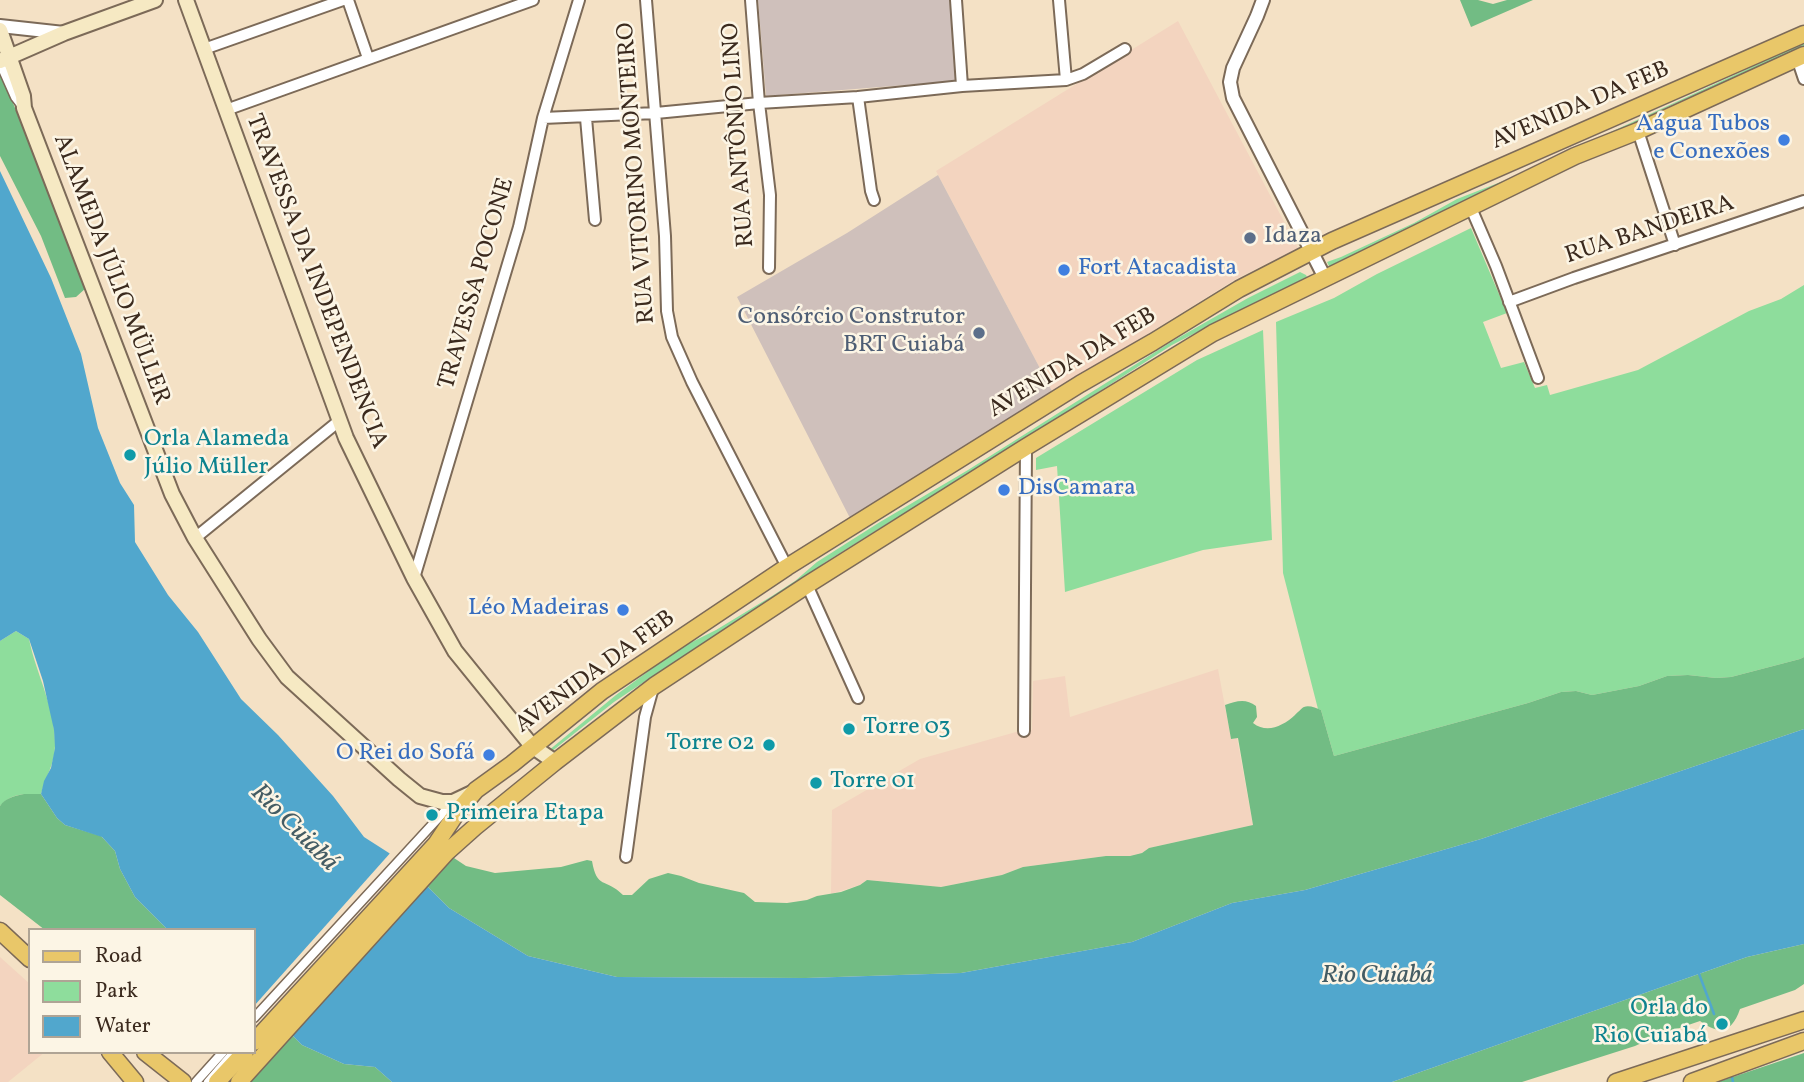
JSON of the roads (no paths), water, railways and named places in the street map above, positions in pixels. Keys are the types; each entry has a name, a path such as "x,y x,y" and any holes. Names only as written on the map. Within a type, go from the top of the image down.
{"main road":[{"path":"3,60 64,33 155,0"},
{"name":"TRAVESSA DA INDEPENDENCIA","path":"186,0 339,421 414,578 456,651 532,746 555,762"},
{"name":"ALAMEDA JÚLIO MÜLLER","path":"0,28 3,60 23,96 24,108 172,494 195,538 259,639 287,677 420,796 453,802"},
{"name":"AVENIDA DA FEB","path":"434,842 476,790 602,691 787,567 1080,384 1239,289 1312,251 1473,178 1804,34"},
{"name":"AVENIDA DA FEB","path":"434,842 475,827 654,686 807,585 1180,354 1318,293 1325,278 1576,156 1638,131 1800,57"},
{"path":"453,802 476,790"},
{"path":"256,1040 434,842"},
{"path":"239,1082 434,842"},
{"path":"0,931 28,957"},
{"path":"1616,1082 1804,1020"},
{"path":"1692,1082 1804,1041"},
{"path":"112,1054 135,1082"},
{"path":"148,1054 183,1082"},
{"path":"210,1078 242,1054"}],"street":[{"path":"204,49 346,0 368,58"},
{"path":"226,110 533,0"},
{"name":"TRAVESSA POCONE","path":"414,578 519,227 543,118 579,0"},
{"name":"RUA VITORINO MONTEIRO","path":"646,0 665,236 667,312 672,337 692,382 787,567"},
{"name":"RUA ANTÔNIO LINO","path":"751,0 770,195 769,268"},
{"path":"956,0 962,86"},
{"path":"1059,0 1066,80"},
{"path":"1263,0 1233,68 1230,82 1233,98 1325,278"},
{"path":"0,28 64,33"},
{"path":"543,118 656,113 962,86 1066,80 1083,74 1125,50"},
{"path":"1800,57 1804,79"},
{"path":"858,97 874,200"},
{"path":"586,118 595,220"},
{"path":"1638,131 1675,245"},
{"name":"RUA BANDEIRA","path":"1509,302 1804,201"},
{"path":"1471,208 1538,378"},
{"path":"195,538 339,421"},
{"path":"1024,732 1026,447"},
{"path":"807,585 858,698"},
{"path":"626,858 646,717 654,686"},
{"path":"627,706 646,717"},
{"path":"256,1029 434,842 453,802"},
{"path":"256,1016 434,842"},
{"path":"210,1078 222,1054"},
{"path":"196,1082 210,1078 232,1054"}],"water":[{"name":"Rio Cuiabá","path":"0,171 51,278 81,354 98,428 120,483 134,505 135,542 168,595 198,632 241,699 333,796 364,837 389,853 449,908 528,956 617,977 806,978 961,973 1132,942 1232,903 1305,890 1481,839 1804,729 1804,944 1747,957 1392,1082 392,1082 375,1067 344,1064 302,1045 292,1035 256,1044 256,928 166,928 135,897 120,869 115,851 102,837 65,825 57,818 41,794 55,748 54,730 43,681 29,639 16,631 0,641"}],"waterway":[{"path":"1698,971 1714,1014"},
{"path":"1732,1077 1733,1082"}],"place":[{"name":"Aágua Tubos e Conexões","path":"1784,140"},
{"name":"Idaza","path":"1250,238"},
{"name":"Fort Atacadista","path":"1064,270"},
{"name":"Consórcio Construtor BRT Cuiabá","path":"979,333"},
{"name":"Orla Alameda Júlio Müller","path":"130,455"},
{"name":"DisCamara","path":"1004,490"},
{"name":"Léo Madeiras","path":"623,610"},
{"name":"Torre 03","path":"849,729"},
{"name":"Torre 02","path":"769,745"},
{"name":"O Rei do Sofá","path":"489,755"},
{"name":"Torre 01","path":"816,783"},
{"name":"Primeira Etapa","path":"432,815"},
{"name":"Orla do Rio Cuiabá","path":"1722,1024"}]}
